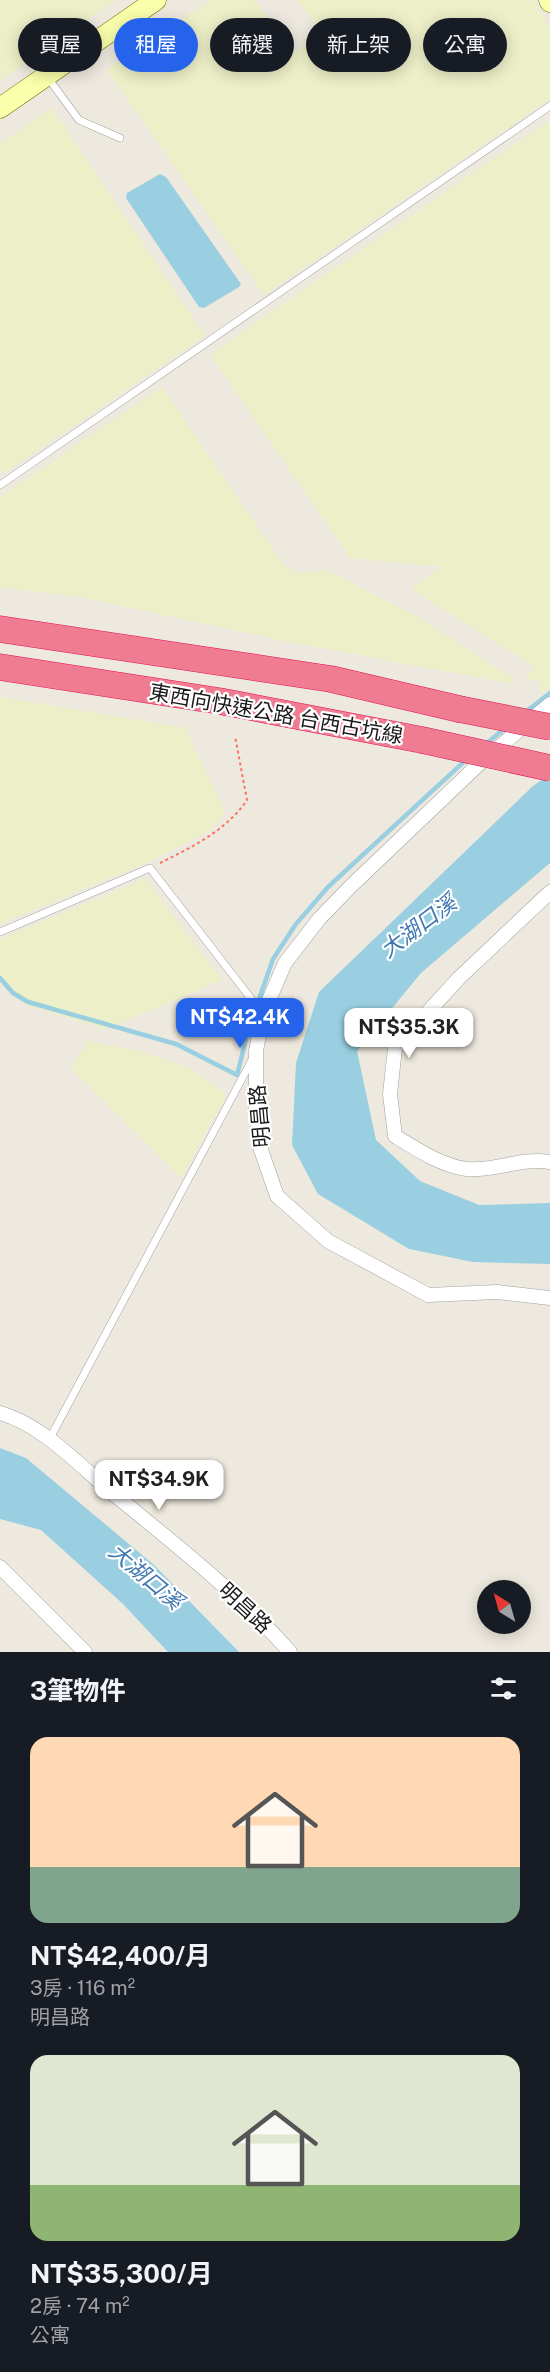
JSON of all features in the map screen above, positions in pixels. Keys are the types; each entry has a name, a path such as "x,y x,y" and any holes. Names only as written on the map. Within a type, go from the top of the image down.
{"highway":[{"name":"東西向快速公路 台西古坑線","path":"0,629 331,679 459,709 550,727"},
{"name":"東西向快速公路 台西古坑線","path":"0,667 219,701 550,768"}],"main road":[{"path":"0,108 156,0"}],"street":[{"name":"明昌路","path":"550,704 479,764 319,919 285,963 263,1014 256,1051 256,1113 259,1141 277,1196 328,1241 428,1294 497,1292 550,1298"},
{"path":"550,892 459,978 394,1048 390,1094 395,1136 423,1153 467,1169 538,1160 550,1162"},
{"name":"明昌路","path":"0,1413 18,1418 49,1440 185,1553 272,1632 290,1652"},
{"path":"0,1567 85,1652"}],"lane":[{"path":"46,76 80,120 120,138"},
{"path":"0,485 550,106"},
{"path":"0,932 150,868 263,1014"},
{"path":"49,1440 256,1051"}],"path":[{"path":"150,868 205,840 238,813 247,800 235,736"}],"green space":[{"path":"0,0 116,0 90,18 18,18 18,68 0,81"},
{"path":"211,0 255,0 268,18 210,18 210,72 294,72 294,52 306,44 306,72 411,72 411,18 311,18 298,0 534,0 550,30 550,99 264,295 107,70 114,65 114,72 198,72 198,18 184,18"},
{"path":"52,108 205,336 4,473 0,468 0,144"},
{"path":"550,120 550,688 540,694 541,681 526,679 534,666 411,589 442,567 350,558 210,354"},
{"path":"162,387 283,564 297,573 327,570 416,616 514,679 513,684 284,641 85,598 0,587 0,497"},
{"path":"0,697 185,728 225,811 211,830 149,862 0,924"},
{"path":"145,879 222,980 106,1029 26,1005 0,983 0,939"},
{"path":"88,1041 146,1053 190,1068 223,1091 225,1097 181,1178 71,1069"}],"water":[{"path":"160,174 166,177 241,284 204,308 199,307 126,198 127,193"},
{"name":"大湖口溪","path":"550,774 550,863 421,973 357,1051 376,1140 420,1181 479,1205 550,1203 550,1264 473,1262 409,1249 318,1194 292,1145 296,1063 319,992 533,786"},
{"name":"大湖口溪","path":"0,1448 26,1458 154,1565 239,1652 168,1652 123,1604 41,1530 0,1519"}],"waterway":[{"path":"524,713 550,693"},
{"path":"486,744 505,728"},
{"path":"0,978 13,993 28,1002 176,1044 237,1075 248,1031 273,959 296,924 328,887 468,758"}]}
